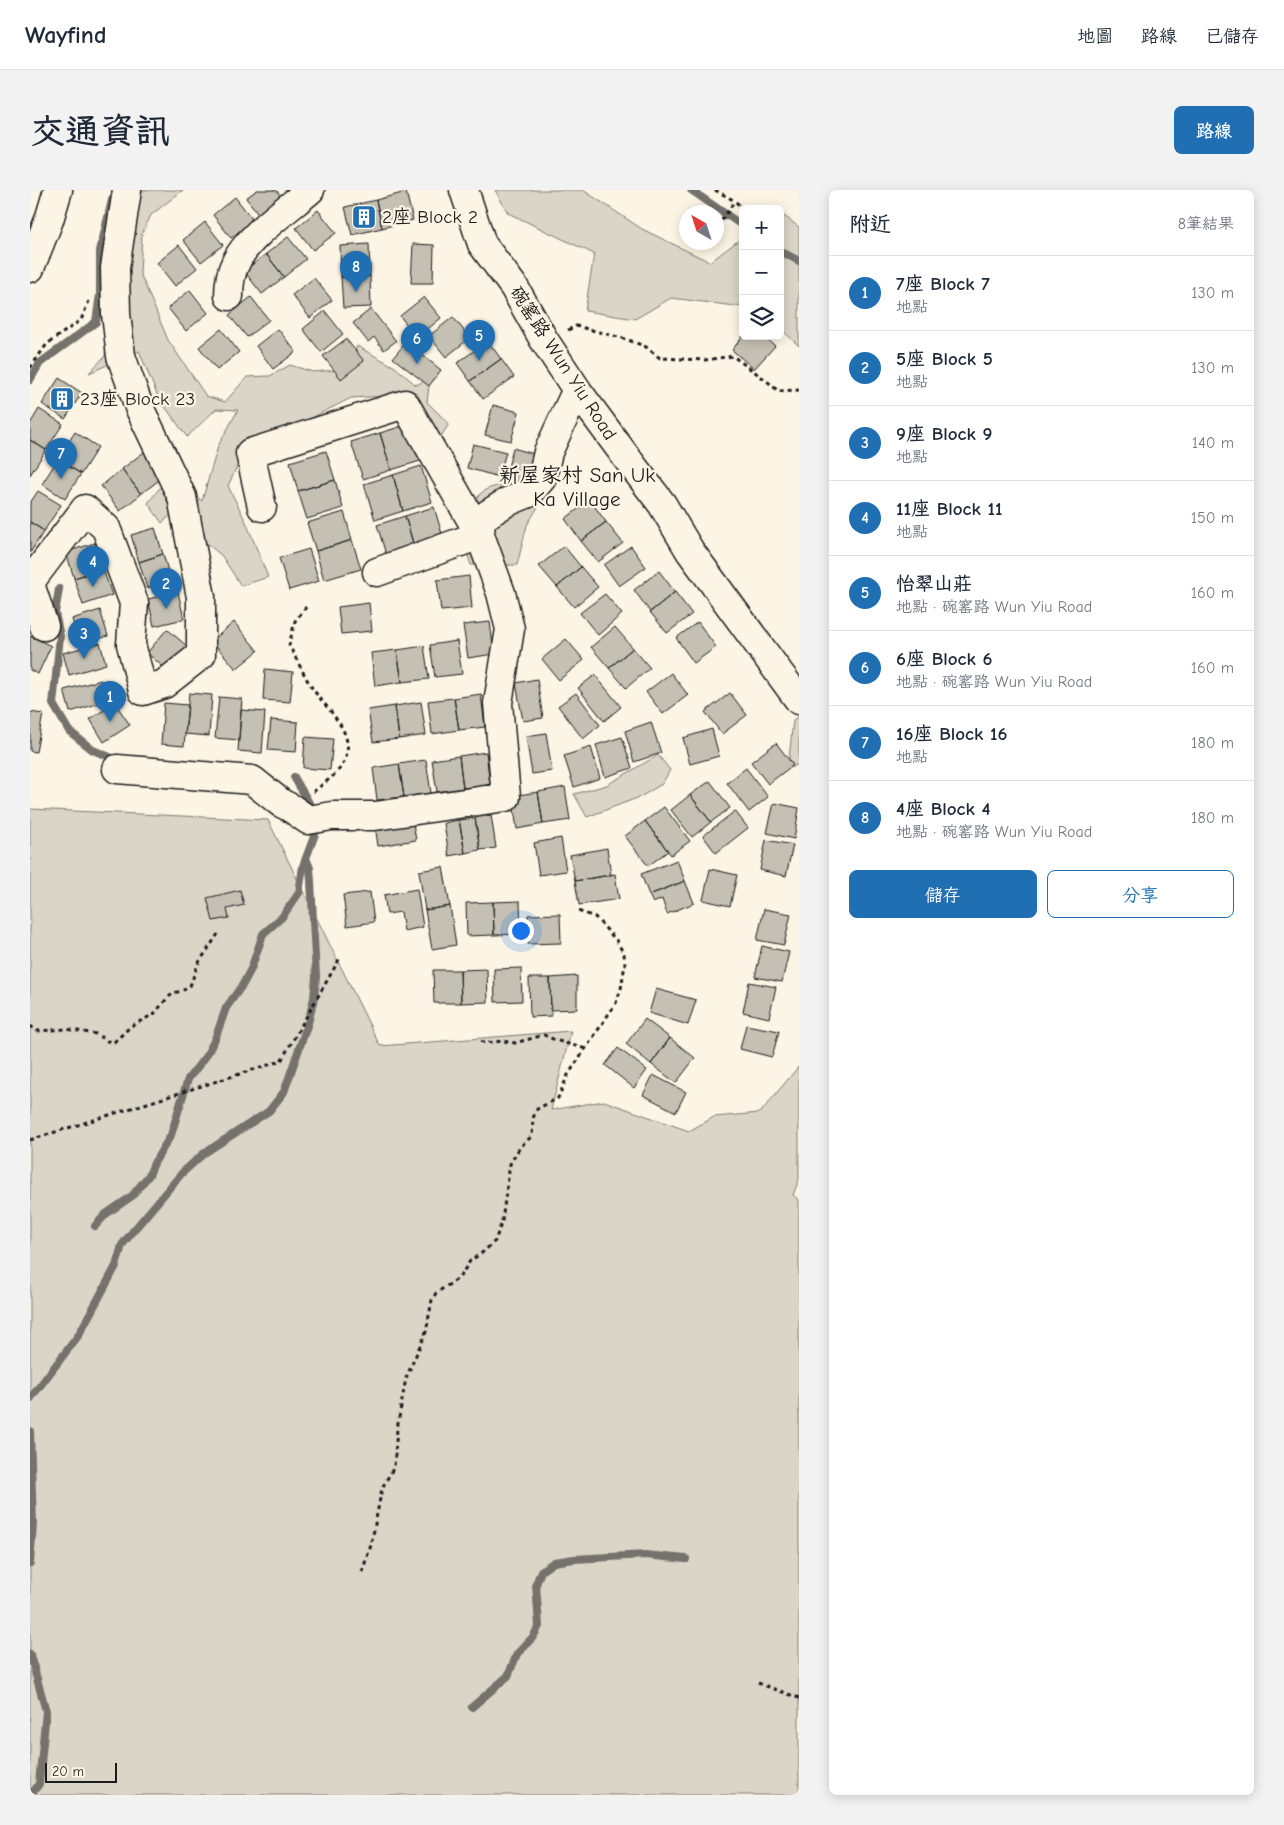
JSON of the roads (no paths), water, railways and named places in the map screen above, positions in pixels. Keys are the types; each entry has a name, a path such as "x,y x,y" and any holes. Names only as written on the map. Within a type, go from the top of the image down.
{"street":[{"path":"30,268 49,220 58,190"},
{"path":"44,626 30,583 85,509 106,528 134,603 131,644 143,691 164,684 201,655 201,597 182,497 139,407 121,356 116,314 115,268 127,190"},
{"path":"229,296 229,282 236,261 253,240 310,190"},
{"name":"碗窰路 Wun Yiu Road","path":"464,190 482,244 514,287 544,340 579,393 662,504 690,551 799,700"},
{"path":"480,535 481,521 488,514 507,502 528,493 542,478 548,452 573,398 579,393"},
{"path":"117,769 252,780 281,803 320,818 376,816 506,797 498,703 510,629 501,593 480,535 404,404 250,453 262,507"},
{"path":"377,572 480,535"}],"waterway":[{"path":"691,190 739,223"},
{"path":"30,380 40,363 96,322 100,294 100,251 112,200"},
{"path":"784,253 799,261"},
{"path":"59,589 55,613 60,636 53,704 69,731 93,750 119,761"},
{"path":"294,777 313,813"},
{"path":"30,1399 78,1336 116,1266 122,1245 133,1231 182,1173 203,1154 269,1111 284,1092 308,1023 314,998 316,977 311,881 310,868 306,858 315,834 314,824"},
{"path":"95,1226 106,1214 132,1196 149,1175 171,1135 188,1079 206,1056 215,1039 226,1008 251,969 263,934 282,917 299,893 306,858"},
{"path":"30,1431 33,1524 30,1563"},
{"path":"472,1707 508,1676 517,1654 533,1637 539,1626 536,1584 541,1571 554,1562 645,1555 686,1559"},
{"path":"30,1654 46,1711 39,1784 31,1795"}],"place":[{"name":"2座 Block 2","path":"364,217"},
{"name":"4座 Block 4","path":"356,292"},
{"name":"怡翠山莊","path":"479,361"},
{"name":"6座 Block 6","path":"417,364"},
{"name":"23座 Block 23","path":"62,399"},
{"name":"16座 Block 16","path":"61,479"},
{"name":"11座 Block 11","path":"93,587"},
{"name":"5座 Block 5","path":"166,609"},
{"name":"9座 Block 9","path":"84,659"},
{"name":"7座 Block 7","path":"110,722"}],"district":[{"name":"新屋家村 San Uk Ka Village","path":"577,487"}]}
